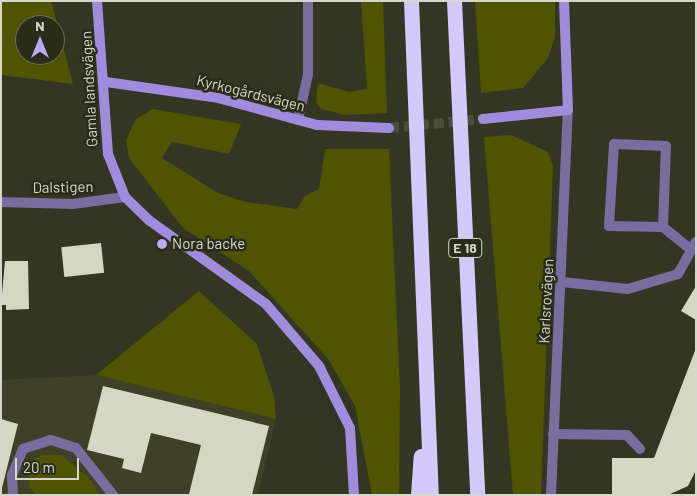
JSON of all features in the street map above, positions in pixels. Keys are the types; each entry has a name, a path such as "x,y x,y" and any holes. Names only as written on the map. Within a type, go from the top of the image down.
{"highway":[{"path":"411,1 425,387 431,495"},
{"name":"E 18","path":"454,1 477,495"},
{"path":"418,495 425,387"}],"street":[{"name":"Gamla landsvägen","path":"97,1 106,82 108,154 125,196 150,221 266,304 320,366 350,428 354,495"},
{"path":"298,120 308,74 308,1"},
{"path":"483,118 568,110 564,1"},
{"name":"Kyrkogårdsvägen","path":"106,82 218,98 298,120 356,130 389,128"},
{"name":"Karlsrovägen","path":"551,495 562,282 568,110"},
{"path":"562,282 628,290 678,274 693,246 663,228 609,226 614,144 666,146 663,228"},
{"name":"Dalstigen","path":"1,202 73,204 125,196"},
{"path":"553,434 627,435 640,449"},
{"path":"13,495 12,475 23,449 51,440 76,448 113,495"}],"shaded area":[{"path":"1,1 51,1 55,15 15,15 15,65 65,65 65,54 73,84 1,75"},
{"path":"361,1 383,1 387,113 345,115 321,109 316,102 318,83 349,92 367,89"},
{"path":"475,1 555,1 555,37 548,58 523,88 481,93"},
{"path":"153,109 241,124 229,154 172,142 162,158 218,193 246,202 297,209 305,196 319,189 325,149 389,149 400,388 399,495 372,495 355,406 329,360 249,271 183,228 129,158 126,140 136,119"},
{"path":"511,135 548,152 553,166 541,495 513,495 484,137"},
{"path":"199,291 257,344 274,396 276,419 96,375"},
{"path":"96,375 276,419 258,495 1,495 1,380"},
{"path":"42,455 61,455 89,478 100,495 36,495 29,487 28,469 31,460"}],"building":[{"path":"101,243 104,273 64,277 61,247"},
{"path":"5,261 28,261 29,309 6,310 6,305 1,305"},
{"path":"696,286 696,320 681,311"},
{"path":"696,348 696,470 688,486 668,495 612,495 612,458 654,458"},
{"path":"103,386 269,426 252,495 189,494 201,445 151,433 141,473 122,468 124,459 87,450"},
{"path":"1,419 18,424 2,488 1,488"}],"tunnel":[{"path":"389,128 483,119"}],"place":[{"name":"Nora backe","path":"162,244"}]}
